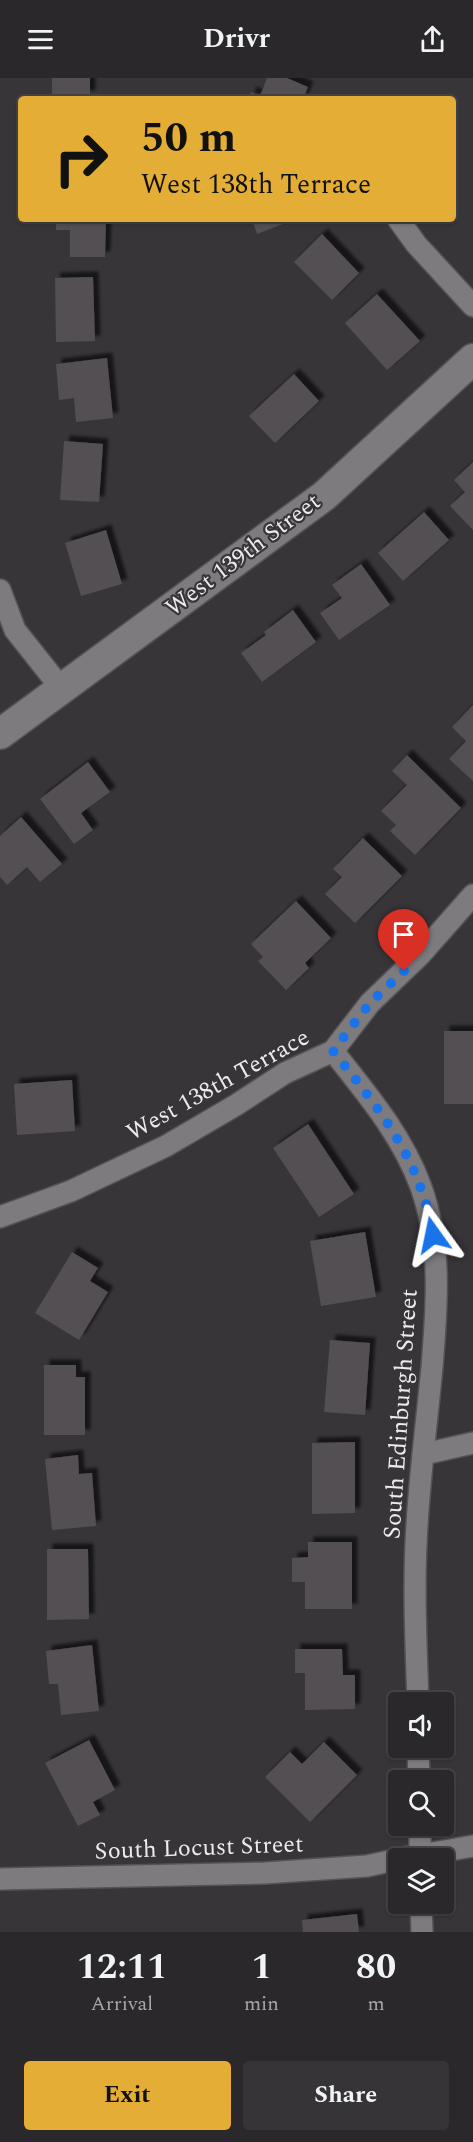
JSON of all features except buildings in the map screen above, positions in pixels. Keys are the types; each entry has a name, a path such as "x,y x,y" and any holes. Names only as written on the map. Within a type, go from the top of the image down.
{"street":[{"path":"400,222 416,244 473,306"},
{"name":"West 139th Street","path":"0,734 324,496 473,358"},
{"path":"0,590 15,630 61,688"},
{"name":"West 138th Terrace","path":"0,1217 71,1191 166,1146 285,1073 333,1051 370,1003 420,955 473,895"},
{"name":"South Edinburgh Street","path":"333,1051 383,1114 411,1162 429,1213 436,1257 437,1305 416,1537 418,1692"},
{"path":"424,1454 473,1443"},
{"name":"South Locust Street","path":"454,1850 473,1846"},
{"name":"South Locust Street","path":"0,1879 265,1873 367,1866 388,1862"},
{"path":"421,1914 422,1932"}],"route":[{"path":"404,971 370,1003 333,1051 383,1114 411,1162 429,1213 433,1235"}]}
